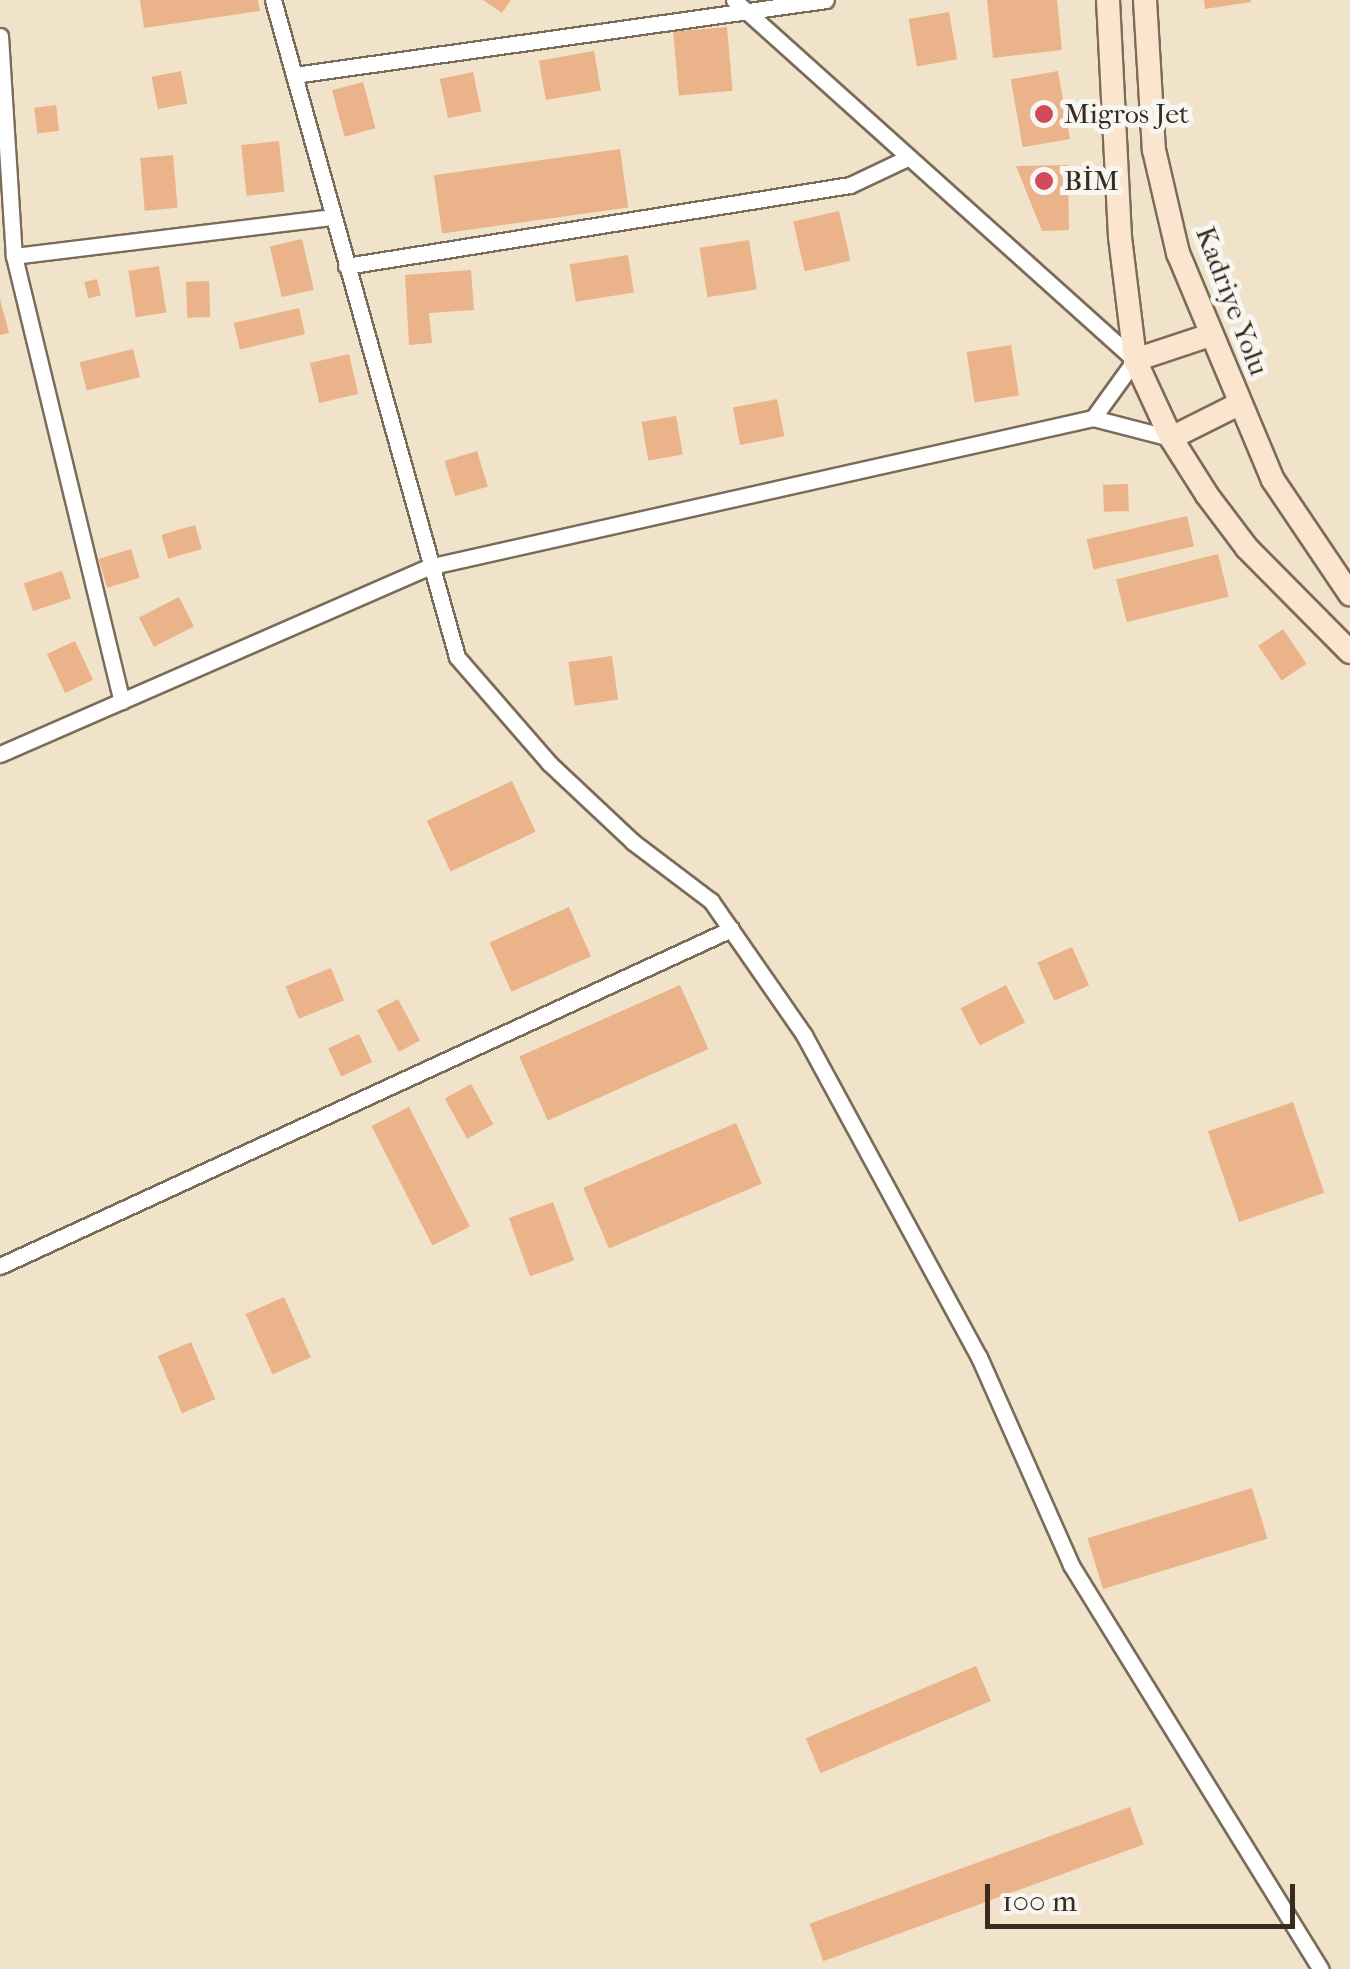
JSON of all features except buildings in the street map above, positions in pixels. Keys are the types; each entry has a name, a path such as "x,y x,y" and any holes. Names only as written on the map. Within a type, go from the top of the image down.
{"main road":[{"path":"1108,0 1120,237 1136,360 1171,438 1247,548 1350,652"},
{"name":"Kadriye Yolu","path":"1145,0 1154,150 1178,253 1239,404 1298,524 1350,594"},
{"path":"1136,360 1210,335"},
{"path":"1171,438 1239,404"}],"street":[{"path":"273,0 428,567 457,656 549,763 633,842 711,901 804,1035 980,1357 1071,1565 1322,1969"},
{"path":"734,0 1136,360 1093,418"},
{"path":"294,75 826,0"},
{"path":"0,36 14,256 122,701"},
{"path":"346,266 850,185 908,158"},
{"path":"14,256 332,217"},
{"path":"0,754 428,567 1093,418 1171,438"},
{"path":"0,1266 731,929"}],"place":[{"name":"Migros Jet","path":"1044,114"},
{"name":"BİM","path":"1044,181"}]}
